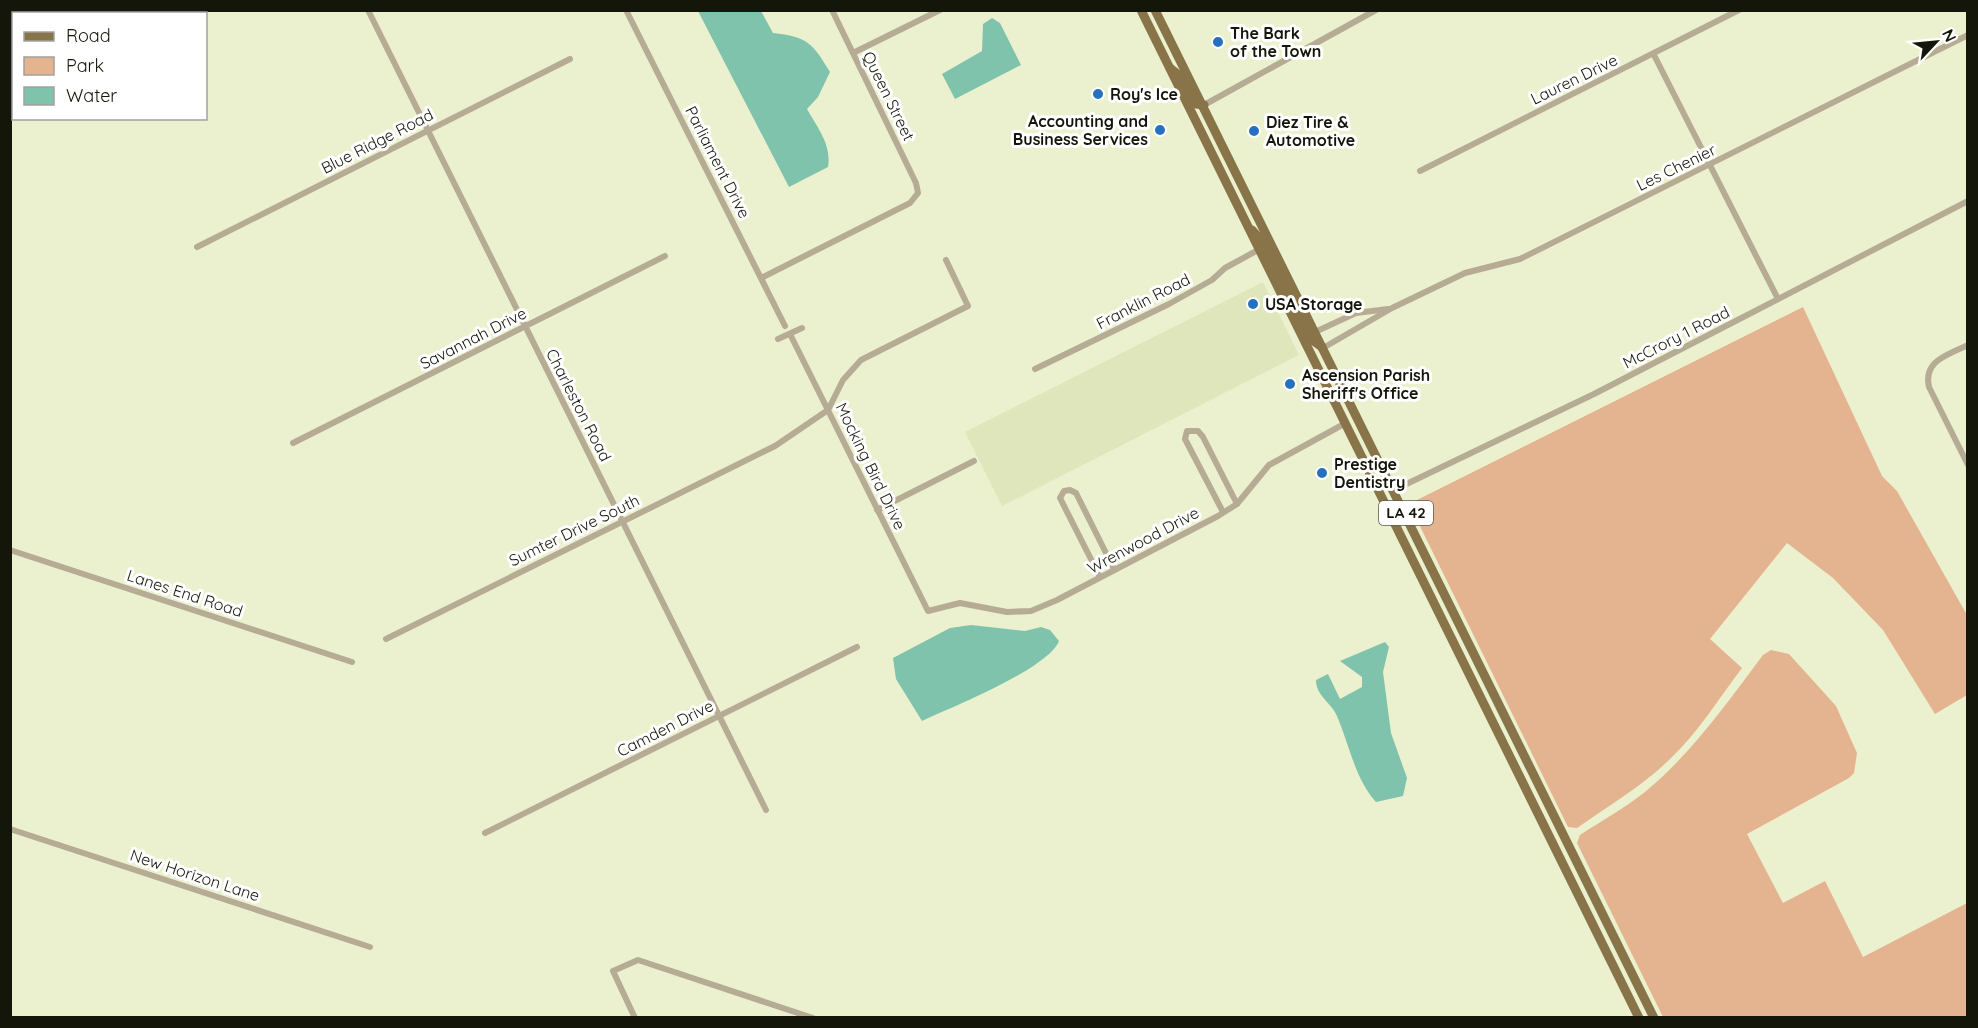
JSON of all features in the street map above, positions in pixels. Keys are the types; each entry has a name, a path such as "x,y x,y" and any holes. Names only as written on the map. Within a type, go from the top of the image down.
{"main road":[{"name":"LA 42","path":"1141,10 1639,1017"},
{"name":"LA 42","path":"1155,10 1654,1017"},
{"path":"1168,66 1180,76 1196,104 1204,105"},
{"path":"1244,222 1261,240 1311,339 1323,348"},
{"path":"1288,295 1298,299"},
{"path":"1344,424 1360,441 1383,487 1394,490"},
{"path":"1404,542 1417,549 1432,579 1449,600"}],"street":[{"name":"Charleston Road","path":"368,10 766,810"},
{"name":"Parliament Drive","path":"626,10 785,326"},
{"name":"Queen Street","path":"761,279 910,203 918,194 916,183 832,10"},
{"path":"853,53 940,10"},
{"path":"1204,105 1376,10"},
{"name":"Lauren Drive","path":"1420,171 1654,55 1739,10"},
{"name":"Les Chenier","path":"1323,348 1392,308 1465,273 1520,259 1968,35"},
{"path":"1654,55 1778,299"},
{"name":"Blue Ridge Road","path":"197,247 570,59"},
{"name":"McCrory 1 Road","path":"1394,490 1593,394 1968,201"},
{"name":"Franklin Road","path":"1035,369 1169,304 1258,250"},
{"name":"Savannah Drive","path":"293,443 665,256"},
{"path":"828,410 843,380 861,360 968,306 946,260"},
{"name":"Les Chenier","path":"1315,332 1356,313 1392,308"},
{"path":"778,339 802,328"},
{"name":"Mocking Bird Drive","path":"790,334 928,611"},
{"path":"1968,345 1934,362 1927,376 1929,387 1968,465"},
{"name":"Sumter Drive South","path":"386,639 775,446 828,410"},
{"name":"Wrenwood Drive","path":"928,611 960,603 1007,612 1031,611 1223,513 1237,504 1269,465 1344,424"},
{"path":"1223,513 1185,439 1187,431 1198,431 1203,437 1237,504"},
{"path":"877,510 974,462"},
{"path":"1100,577 1060,498 1064,491 1076,493 1114,569"},
{"name":"Lanes End Road","path":"10,550 352,662"},
{"name":"Camden Drive","path":"485,833 857,647"},
{"name":"New Horizon Lane","path":"10,829 370,947"},
{"path":"635,1017 613,971 638,960 813,1017"}],"shaded area":[{"path":"1263,282 1299,355 1002,506 965,432"}],"green space":[{"path":"1803,307 1882,476 1897,491 1967,615 1967,695 1935,714 1883,630 1833,578 1787,543 1710,639 1742,668 1699,727 1660,769 1577,828 1568,827 1409,504"},
{"path":"1771,650 1789,654 1836,706 1857,753 1854,773 1849,778 1747,834 1783,903 1825,881 1863,957 1967,903 1967,1017 1663,1017 1577,843 1580,835 1637,798 1662,777 1708,727 1763,655"}],"water":[{"path":"698,11 761,11 773,33 801,39 818,54 830,72 818,97 807,109 826,144 828,167 789,187"},
{"path":"992,18 1000,23 1021,65 955,99 942,74 982,51 983,24"},
{"path":"971,625 1025,631 1041,627 1050,630 1059,641 1051,652 1019,675 922,721 896,679 893,658 950,628"},
{"path":"1385,642 1389,647 1383,672 1391,733 1407,778 1403,796 1376,802 1363,783 1337,716 1318,690 1316,680 1328,674 1340,699 1362,687 1362,677 1340,661"}],"place":[{"name":"The Bark of the Town","path":"1218,42"},
{"name":"Roy's Ice","path":"1098,94"},
{"name":"Accounting and Business Services","path":"1160,130"},
{"name":"Diez Tire & Automotive","path":"1254,131"},
{"name":"USA Storage","path":"1253,304"},
{"name":"Ascension Parish Sheriff's Office","path":"1290,384"},
{"name":"Prestige Dentistry","path":"1322,473"}]}
